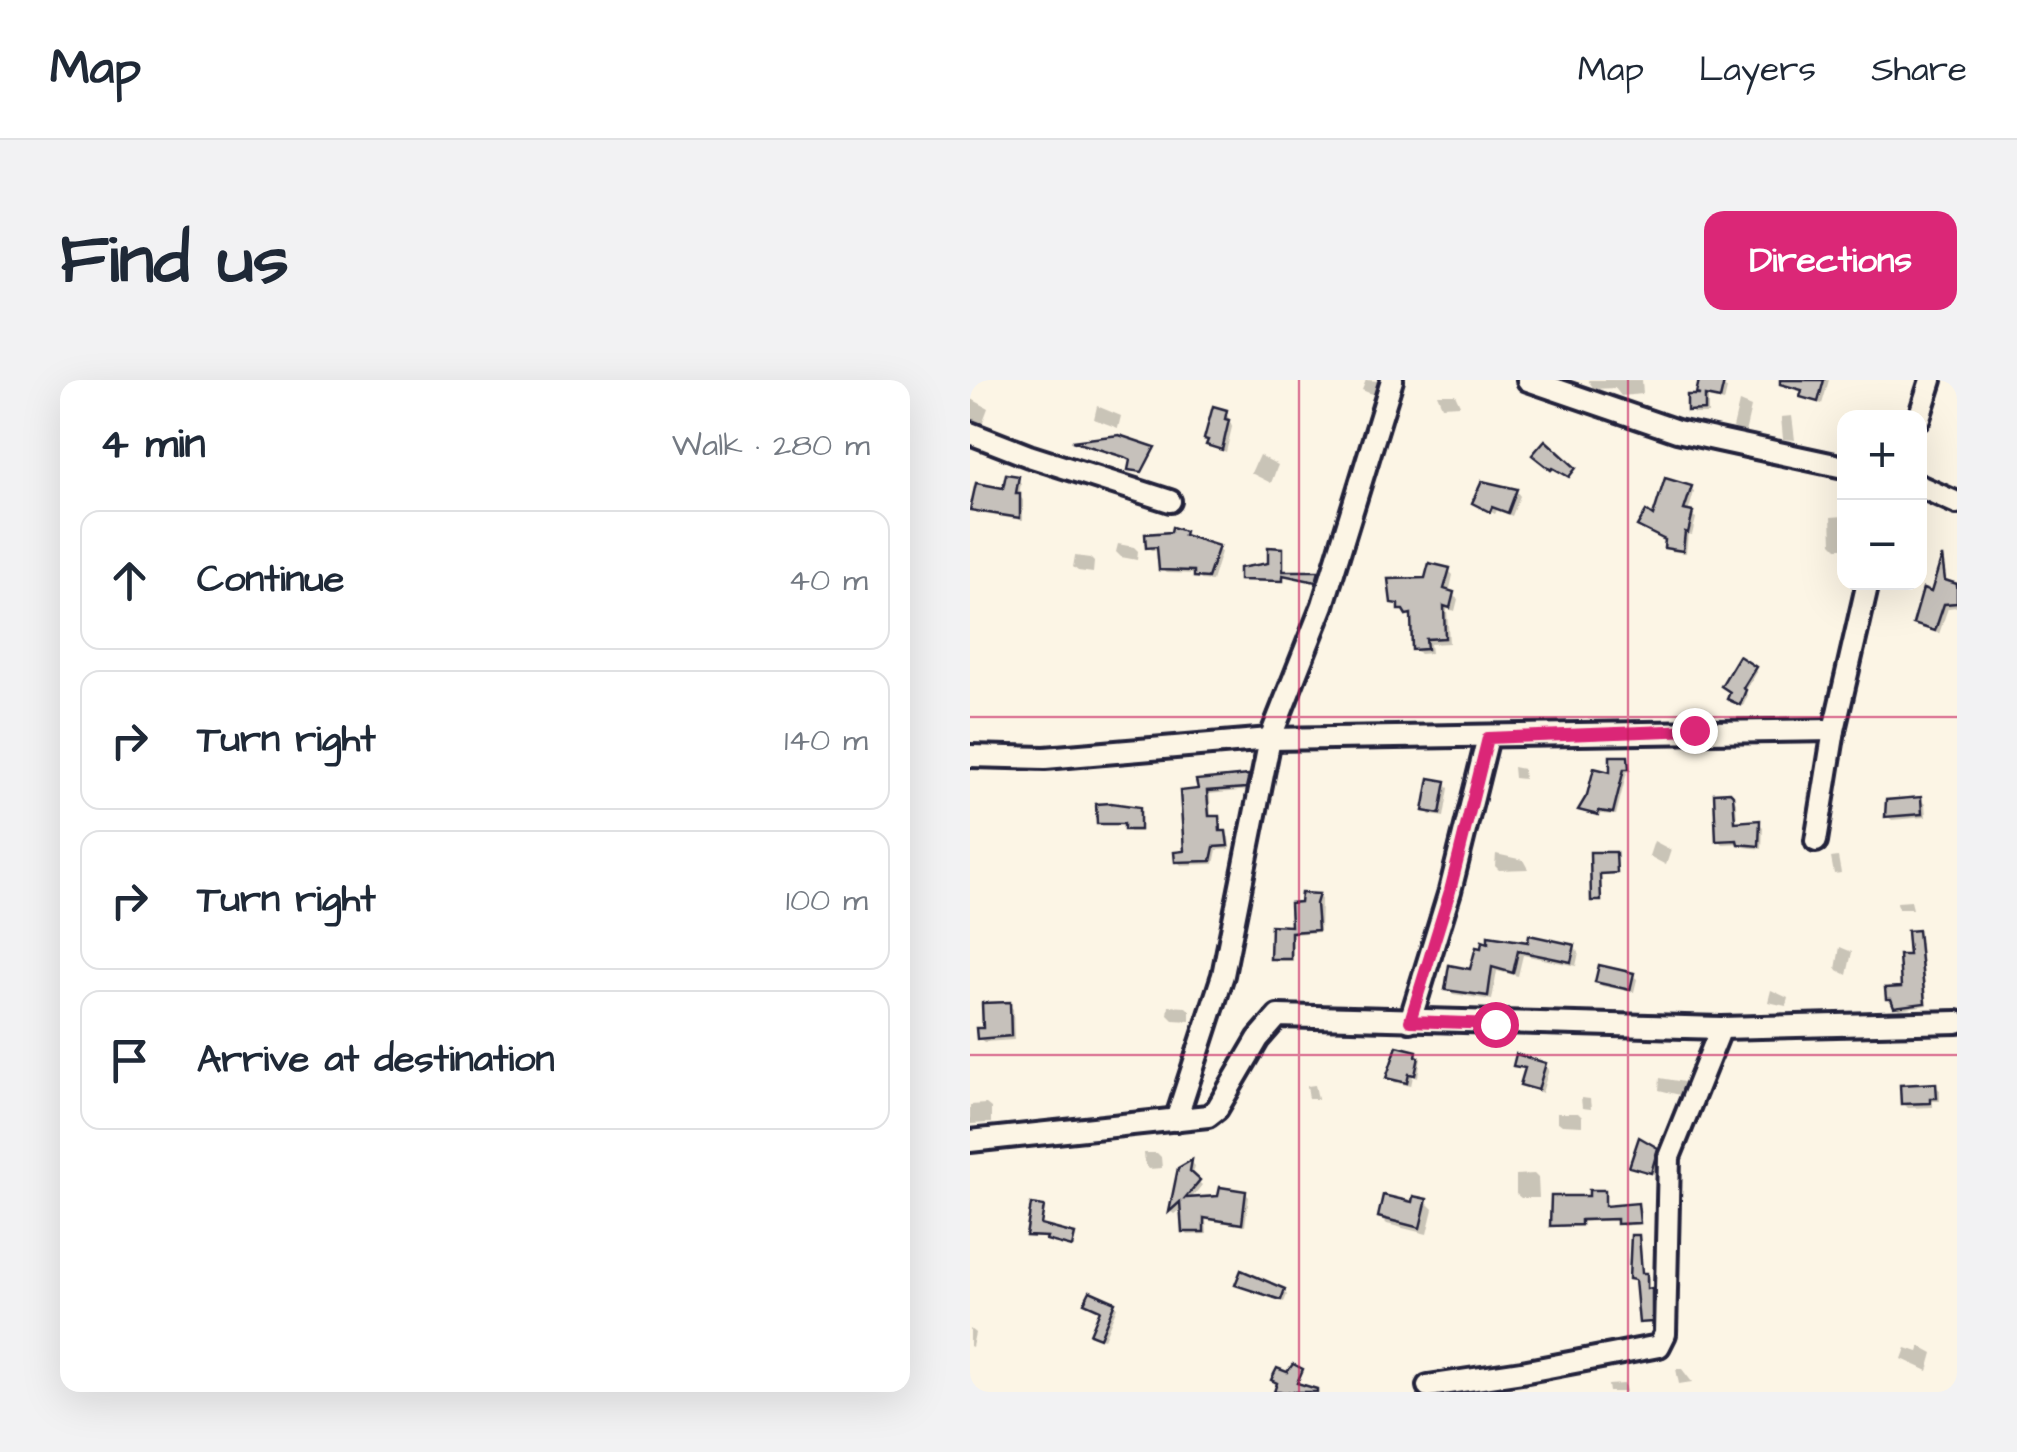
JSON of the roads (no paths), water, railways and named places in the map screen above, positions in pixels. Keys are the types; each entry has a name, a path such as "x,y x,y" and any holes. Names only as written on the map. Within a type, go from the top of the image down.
{"street":[{"path":"1176,1120 1227,959 1270,740 1324,605 1392,380"},
{"path":"1528,380 1678,431 1837,465"},
{"path":"1921,410 1926,381"},
{"path":"970,434 1170,501"},
{"path":"1927,489 1957,503"},
{"path":"1816,841 1834,730 1866,590"},
{"path":"970,756 1046,758 1270,740 1834,730"},
{"path":"1410,1021 1450,891 1488,738"},
{"path":"970,1141 1208,1116 1217,1109 1258,1039 1278,1016 1721,1028 1957,1022"},
{"path":"1428,1386 1659,1346 1665,1334 1669,1156 1721,1028"}]}
